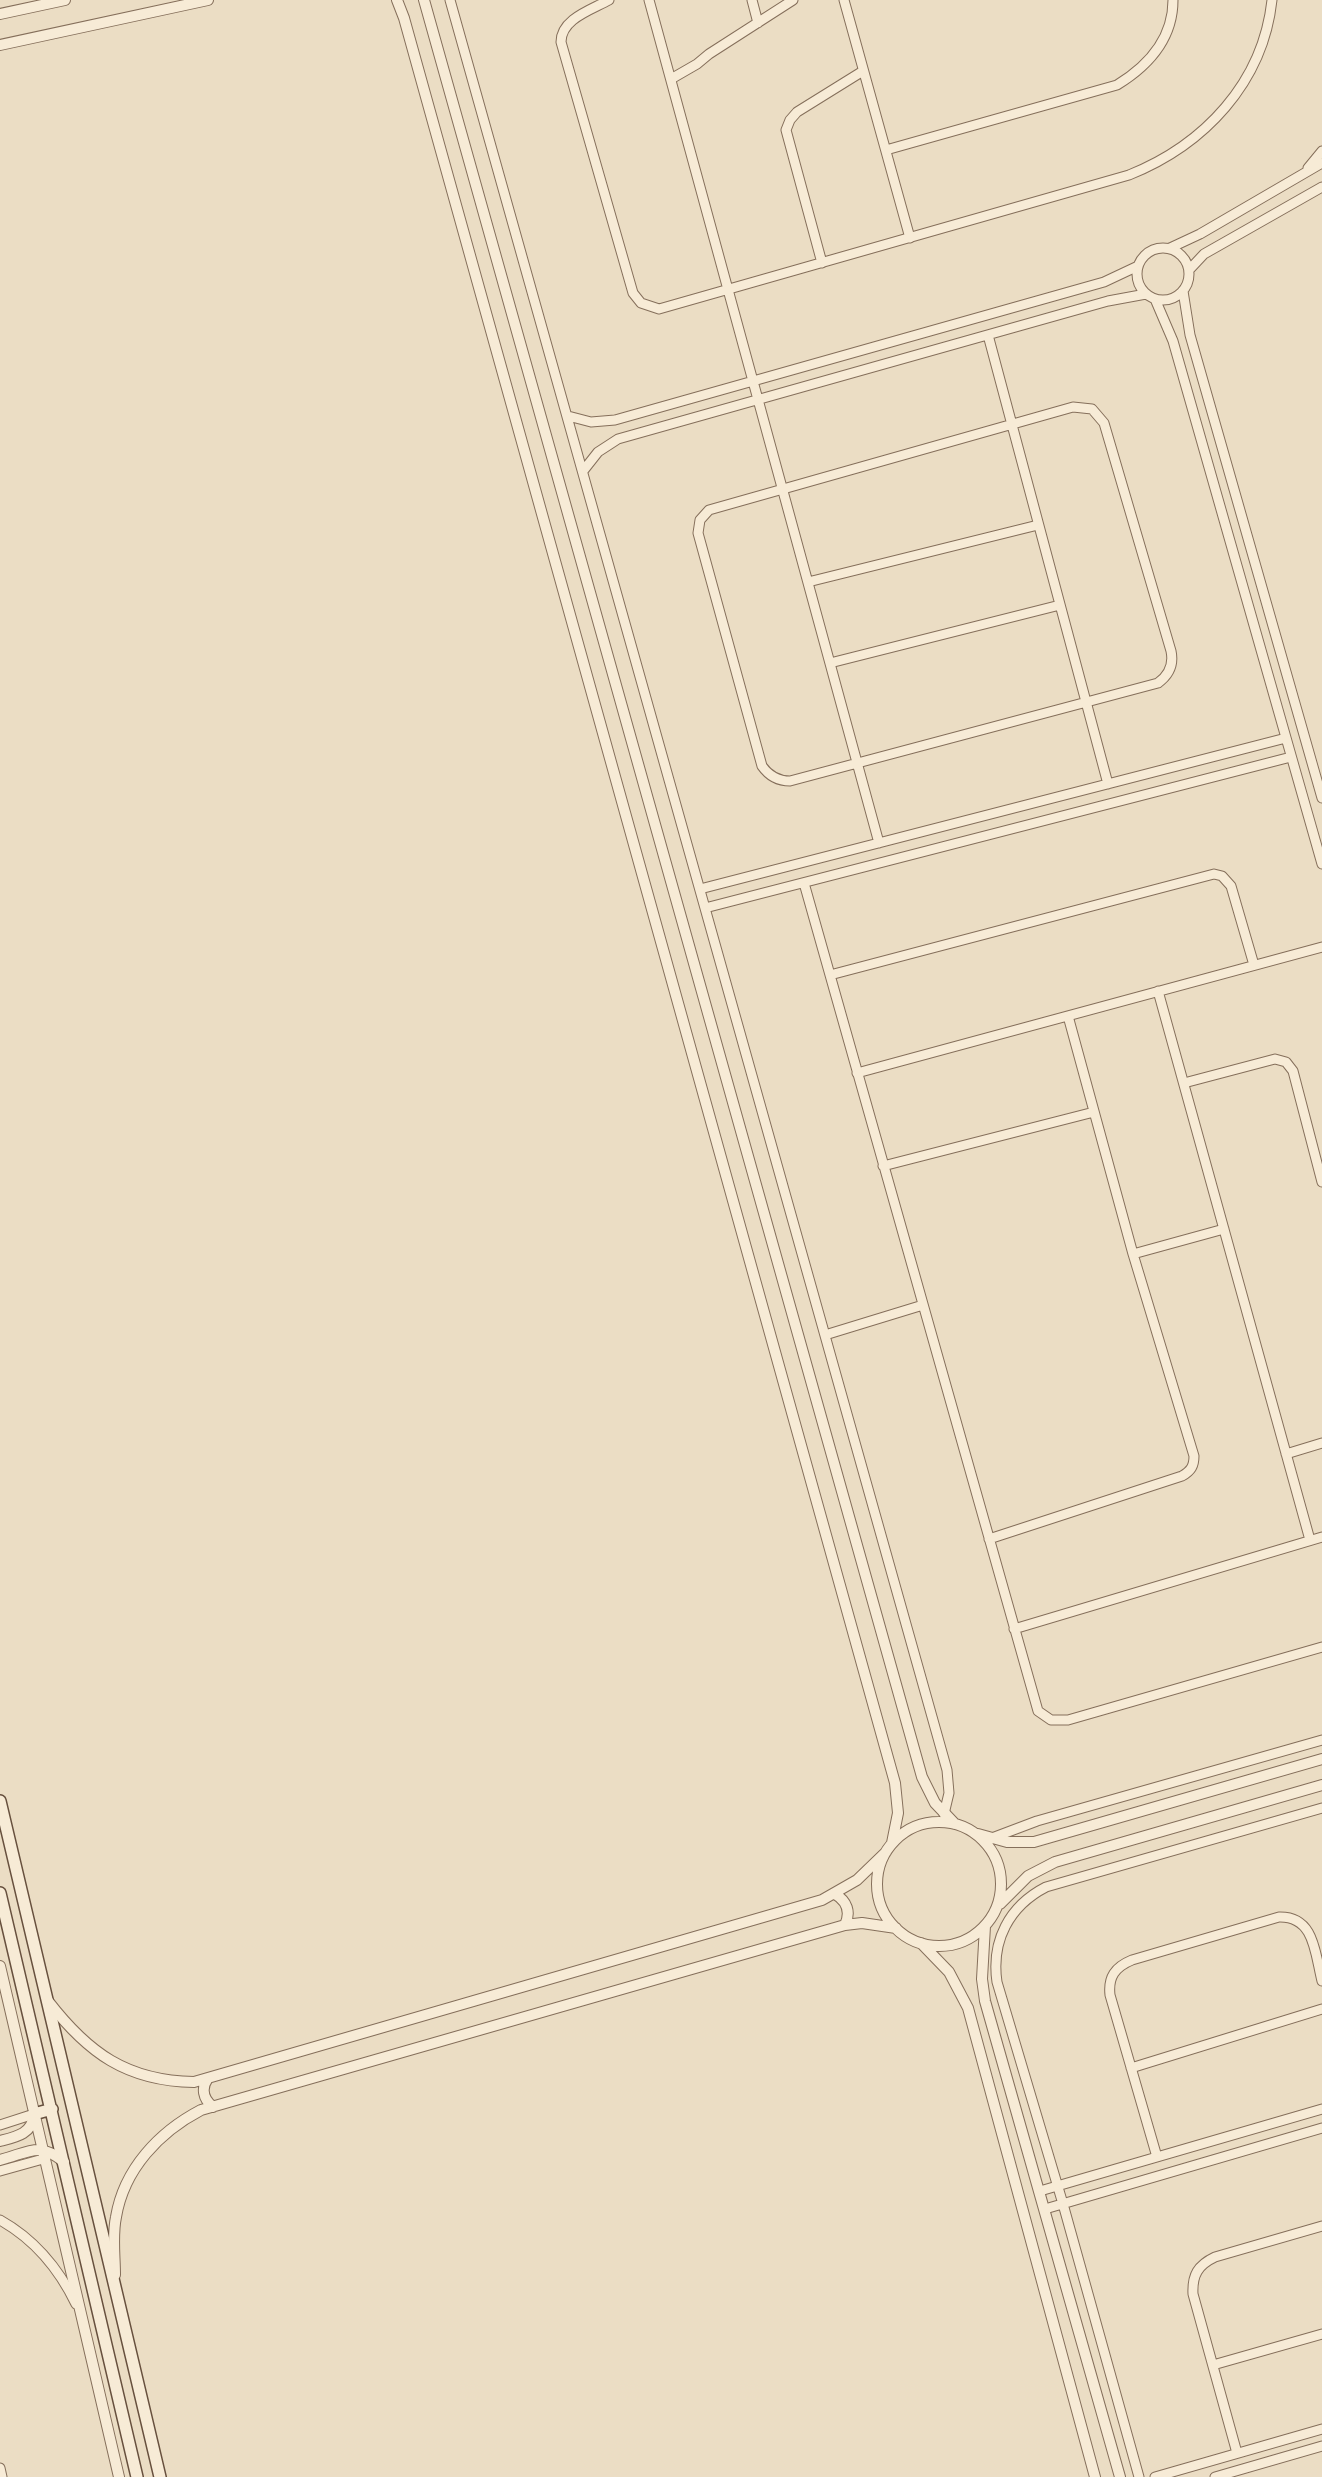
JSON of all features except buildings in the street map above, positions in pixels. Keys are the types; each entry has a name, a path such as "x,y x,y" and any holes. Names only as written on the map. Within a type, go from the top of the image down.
{"main road":[{"path":"0,1801 160,2477"},
{"path":"0,1893 137,2477"},
{"path":"34,2114 52,2109"}],"street":[{"path":"0,14 65,0"},
{"path":"0,45 208,0"},
{"path":"397,0 407,28 895,1783 898,1813 892,1843"},
{"path":"424,0 922,1777 928,1791 944,1814 955,1824"},
{"path":"450,0 947,1770 949,1793 944,1814"},
{"path":"609,0 568,24 562,32 561,42 633,293 641,303 659,309 1129,175 1169,157 1209,126 1233,98 1245,80 1264,41 1270,20 1272,0"},
{"path":"649,0 879,843"},
{"path":"752,0 758,23"},
{"path":"671,79 697,64 709,54 793,0"},
{"path":"844,0 910,238"},
{"path":"886,150 1117,86 1138,72 1155,54 1167,33 1173,0"},
{"path":"822,263 786,130 790,120 797,112 863,71"},
{"path":"1304,174 1322,151"},
{"path":"568,416 591,422 615,420 1104,282 1138,266 1148,252 1158,248 1170,248 1200,234 1322,163"},
{"path":"1189,270 1204,254 1322,187"},
{"path":"1138,266 1137,278 1146,294 1155,299 1167,300 1183,291 1188,281 1189,270 1182,256 1170,248"},
{"path":"1183,291 1190,335 1322,798"},
{"path":"583,471 598,452 618,439 1118,298 1146,294"},
{"path":"1155,299 1173,341 1322,864"},
{"path":"988,335 1108,784"},
{"path":"1080,406 1092,409 1101,418 1171,652 1170,670 1158,683 790,780 774,778 765,770 700,540 698,527 700,520 709,510 782,488 1080,406"},
{"path":"808,582 1038,525"},
{"path":"830,663 1060,605"},
{"path":"700,889 1286,738"},
{"path":"705,908 1292,757"},
{"path":"830,975 1214,874 1222,876 1231,886 1254,965"},
{"path":"804,883 1038,1711 1046,1718 1057,1722 1322,1647"},
{"path":"857,1073 1322,947"},
{"path":"1158,991 1310,1540"},
{"path":"989,1539 1182,1476 1192,1468 1194,1456 1133,1254 1068,1016"},
{"path":"1184,1083 1275,1059 1286,1062 1293,1071 1322,1182"},
{"path":"884,1166 1094,1112"},
{"path":"1133,1254 1224,1229"},
{"path":"825,1335 923,1305"},
{"path":"1286,1454 1322,1443"},
{"path":"1014,1629 1322,1536"},
{"path":"992,1838 1037,1821 1322,1740"},
{"path":"46,1999 76,2036 98,2054 117,2065 137,2073 165,2080 194,2082 822,1900 857,1880 886,1852 892,1843 910,1829 921,1825 938,1822 955,1824 1006,1842 1034,1842 1322,1759"},
{"path":"921,1943 934,1945 962,1941 985,1926 1006,1897 1028,1876 1055,1862 1322,1786"},
{"path":"1139,2477 1063,2204 997,1982 997,1950 1008,1920 1021,1904 1046,1887 1322,1808"},
{"path":"974,1832 984,1840 997,1861 1002,1885 996,1909"},
{"path":"886,1852 878,1874 878,1892 883,1909 896,1928"},
{"path":"835,1894 846,1905 848,1915 845,1925"},
{"path":"1158,2157 1110,1995 1109,1984 1113,1973 1121,1964 1279,1917 1289,1917 1299,1920 1307,1928 1322,1981"},
{"path":"116,2293 116,2217 130,2177 146,2154 165,2133 188,2117 212,2107 845,1925 871,1924 896,1928 921,1943 949,1972 968,2008 1095,2477"},
{"path":"985,1926 982,1979 985,2001 1120,2477"},
{"path":"0,1966 42,2154 119,2477"},
{"path":"1131,2068 1322,2010"},
{"path":"208,2078 204,2085 204,2093 206,2101 212,2107"},
{"path":"1040,2191 1322,2110"},
{"path":"0,2125 34,2114"},
{"path":"0,2141 26,2132 32,2124 34,2114"},
{"path":"1045,2209 1322,2128"},
{"path":"0,2171 50,2151 64,2162"},
{"path":"0,2160 42,2154"},
{"path":"0,2220 30,2241 52,2264 69,2290 80,2312"},
{"path":"1238,2453 1193,2294 1192,2282 1196,2271 1204,2262 1215,2257 1322,2226"},
{"path":"1213,2366 1322,2334"},
{"path":"1156,2477 1322,2429"},
{"path":"1216,2477 1322,2446"},
{"path":"0,2468 2,2477"}]}
